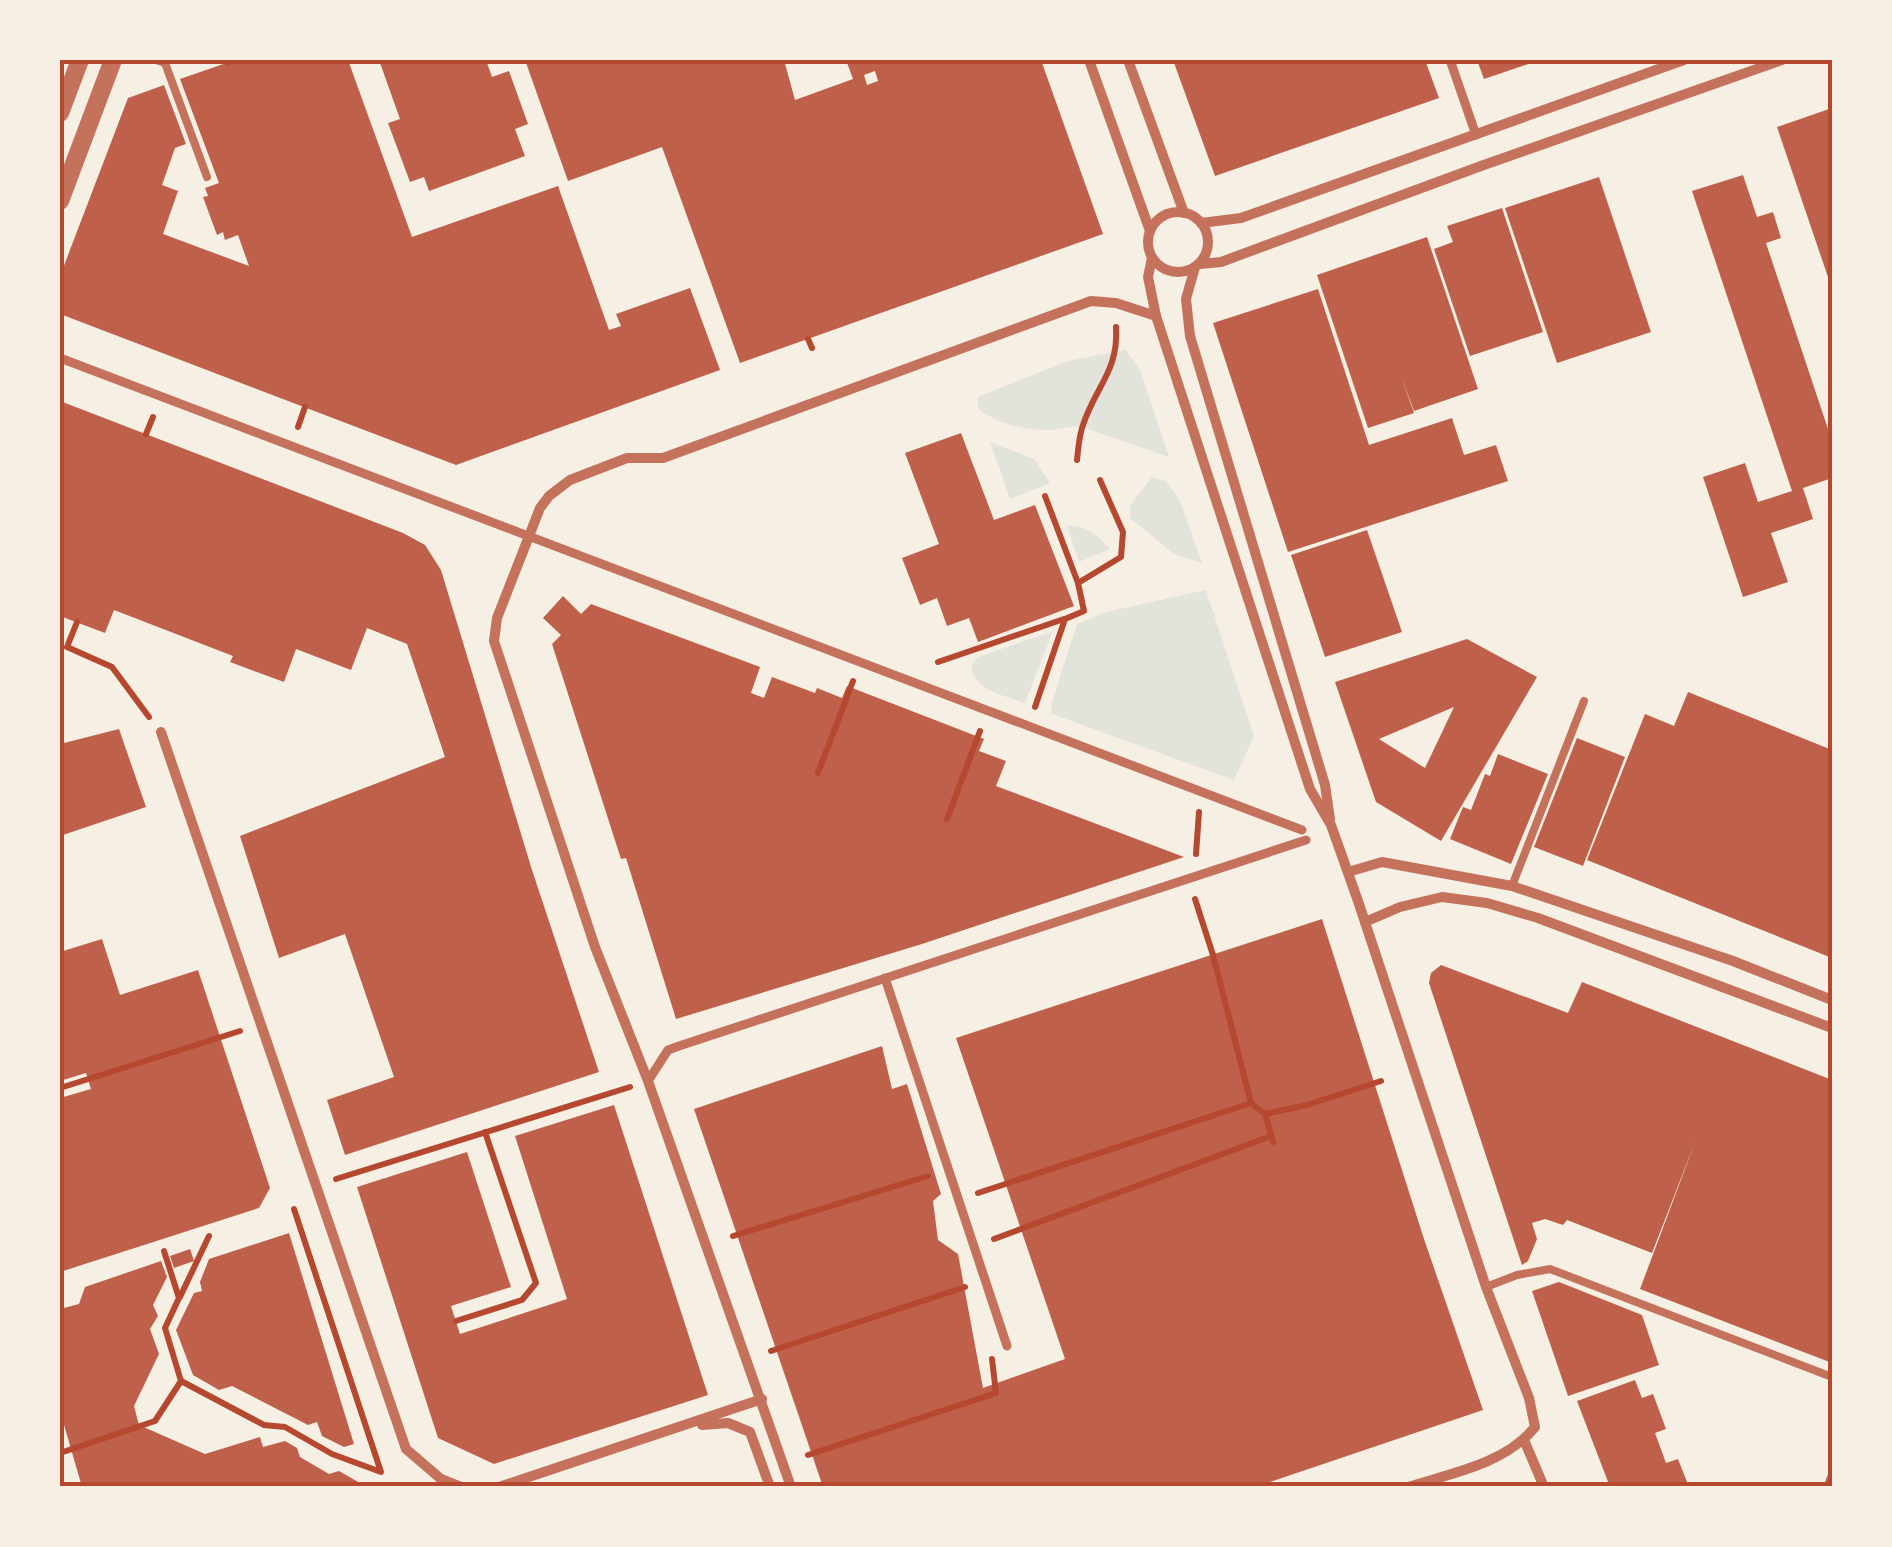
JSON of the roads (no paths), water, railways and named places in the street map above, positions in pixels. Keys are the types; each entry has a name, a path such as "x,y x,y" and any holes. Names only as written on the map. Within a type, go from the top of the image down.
{"street":[{"path":"60,113 80,60"},
{"path":"60,200 113,60"},
{"path":"1089,60 1150,230 1152,258 1148,277 1156,316 1310,789 1331,825 1348,872 1536,1427 1524,1440 1494,1459 1408,1487"},
{"path":"1128,60 1184,213"},
{"path":"1450,60 1476,135"},
{"path":"1150,230 1167,214 1184,213 1201,223 1241,218 1684,60"},
{"path":"1152,258 1172,272 1221,262 1782,60"},
{"path":"1201,223 1208,241 1206,255 1197,266 1186,299 1190,336 1325,785 1331,825"},
{"path":"791,1487 648,1081 595,947 494,640 497,618 540,508 549,496 590,471 627,458 663,458 1091,301 1116,303 1156,316"},
{"path":"60,358 1304,835 668,1050 648,1081"},
{"path":"161,732 406,1449 441,1479 461,1487"},
{"path":"1348,872 1382,862 1512,886 1733,961 1832,1000"},
{"path":"1365,922 1400,907 1442,897 1487,903 1538,918 1832,1028"},
{"path":"885,978 1007,1346"},
{"path":"499,1487 762,1399"},
{"path":"680,1427 728,1423 750,1432 770,1487"},
{"path":"1524,1440 1544,1487"}],"lane":[{"path":"156,60 164,63 207,177"},
{"path":"1512,886 1584,701"},
{"path":"1486,1287 1550,1268 1832,1377"}]}
